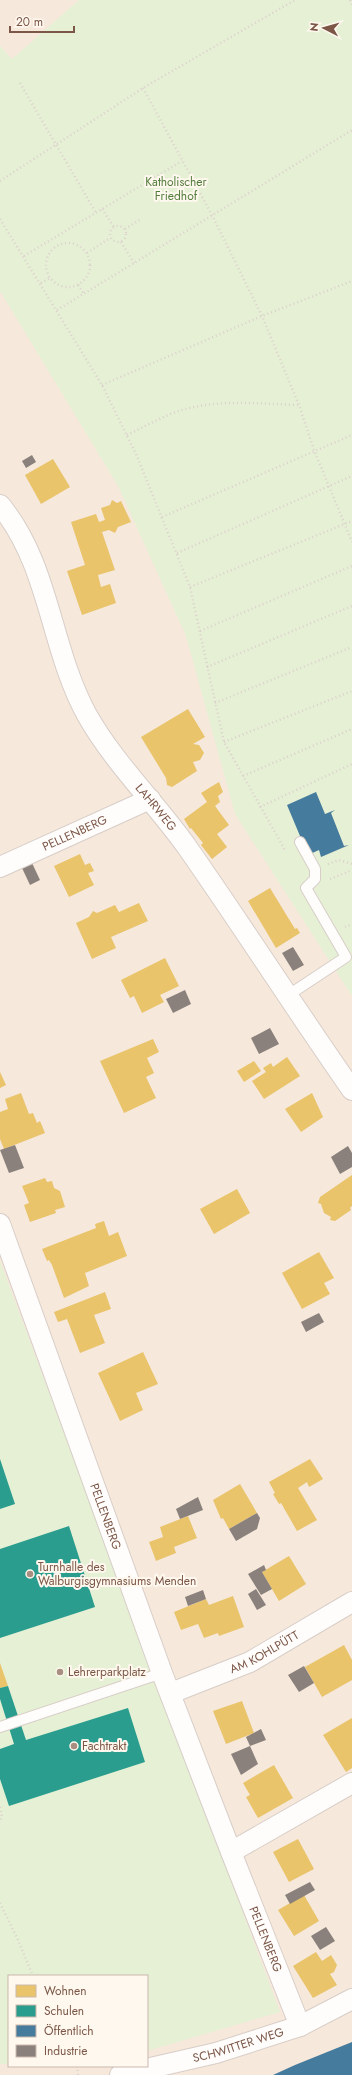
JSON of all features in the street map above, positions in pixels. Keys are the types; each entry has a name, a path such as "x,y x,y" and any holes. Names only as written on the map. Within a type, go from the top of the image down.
{"street":[{"name":"LAHRWEG","path":"0,505 13,520 37,570 65,665 86,714 100,737 186,845 352,1090"},
{"name":"PELLENBERG","path":"0,867 150,799"},
{"name":"PELLENBERG","path":"0,1224 162,1673 300,2026"},
{"name":"AM KOHLPÜTT","path":"171,1693 250,1662 352,1602"},
{"path":"231,1852 352,1783"},
{"name":"SCHWITTER WEG","path":"120,2075 216,2053 300,2026 352,1999"}],"lane":[{"path":"287,996 346,957 306,888 316,879 316,869 300,842"},
{"path":"0,1727 162,1673"}],"path":[{"path":"0,180 143,88 295,0"},
{"path":"350,0 352,5"},
{"path":"20,83 96,213"},
{"path":"143,88 212,216 262,316 299,405 314,450 352,542"},
{"path":"57,310 352,130"},
{"path":"24,256 182,161"},
{"path":"102,210 114,226"},
{"path":"0,219 102,385 127,435 190,587 224,742 287,854"},
{"path":"124,229 140,219"},
{"path":"114,226 121,226 124,229 126,236 121,242"},
{"path":"110,238 110,231 114,226"},
{"path":"110,238 115,242 121,242"},
{"path":"87,253 110,238"},
{"path":"52,240 56,246"},
{"path":"121,242 134,263"},
{"path":"72,243 79,246 87,253 90,267 88,275 78,285 69,288 62,287 50,278 46,272 46,258 50,251 56,246 72,243"},
{"path":"41,284 50,278"},
{"path":"102,385 262,316 352,281"},
{"path":"78,285 84,294"},
{"path":"127,435 184,409 209,404 226,402 299,405"},
{"path":"162,517 314,450 352,435"},
{"path":"176,553 352,476"},
{"path":"190,587 352,521"},
{"path":"200,631 352,566"},
{"path":"207,667 352,606"},
{"path":"215,703 352,647"},
{"path":"224,742 352,691"},
{"path":"243,776 352,729"},
{"path":"260,807 352,764"},
{"path":"339,860 352,864"},
{"path":"0,1807 2,1817 0,1820"},
{"path":"0,1903 33,1975"}],"shaded area":[{"path":"0,0 352,0 352,2075 0,2075"}],"green space":[{"name":"Katholischer Friedhof","path":"79,0 352,0 352,996 235,814 186,636 118,486 0,291 0,46 12,59"},
{"path":"0,1261 280,2012 148,2051 148,1975 8,1975 8,2064 0,2064"}],"building: Wohnen":[{"path":"53,459 70,487 41,504 25,475"},
{"path":"112,500 117,503 121,501 131,522 118,527 115,533 109,530 102,532 115,570 98,575 101,587 110,584 116,603 82,615 67,571 85,565 71,522 96,514 99,522 105,520 101,508 110,505"},
{"path":"188,709 205,737 193,744 199,745 204,753 200,760 193,762 197,771 172,787 167,785 166,778 141,737"},
{"path":"219,782 223,792 218,796 220,802 215,806 229,825 217,834 227,847 212,859 201,845 203,843 191,828 190,829 184,819 207,802 201,793"},
{"path":"80,854 85,865 90,863 94,871 88,873 94,885 69,897 54,866"},
{"path":"270,888 295,929 297,928 300,933 276,948 248,901"},
{"path":"139,903 148,921 111,937 116,948 92,959 76,923 89,917 93,911 97,913 115,905 119,912"},
{"path":"165,958 179,986 160,995 164,1002 142,1013 134,996 130,998 121,980"},
{"path":"153,1039 159,1052 147,1058 154,1073 146,1077 156,1098 124,1113 100,1061"},
{"path":"287,1057 300,1076 264,1099 252,1081 266,1072 263,1068 271,1063 273,1067"},
{"path":"254,1061 261,1071 244,1082 237,1071"},
{"path":"0,1072 6,1085 0,1088"},
{"path":"21,1093 29,1114 33,1113 37,1123 40,1121 45,1133 4,1149 0,1139 0,1112 8,1109 5,1099"},
{"path":"312,1093 323,1117 301,1132 285,1109"},
{"path":"352,1175 351,1210 335,1221 330,1220 331,1217 324,1213 321,1204 318,1203 320,1197"},
{"path":"45,1178 47,1182 52,1181 54,1188 60,1191 65,1207 55,1210 56,1213 30,1222 24,1205 29,1203 22,1186"},
{"path":"237,1189 250,1213 214,1234 200,1209"},
{"path":"104,1221 109,1236 118,1232 127,1256 85,1273 89,1286 64,1298 52,1265 49,1260 47,1261 42,1249 96,1228 95,1224"},
{"path":"319,1252 334,1278 324,1283 330,1294 302,1309 282,1273"},
{"path":"105,1292 111,1309 94,1315 105,1343 80,1353 67,1319 58,1322 54,1312"},
{"path":"143,1352 158,1384 136,1393 143,1410 120,1421 98,1373"},
{"path":"310,1459 323,1479 309,1487 307,1482 298,1488 317,1520 297,1531 281,1503 279,1504 273,1494 275,1493 269,1482"},
{"path":"240,1484 257,1513 229,1529 223,1518 221,1519 213,1500"},
{"path":"188,1516 197,1538 174,1547 176,1553 156,1561 149,1542 163,1537 160,1527"},
{"path":"289,1556 306,1584 279,1601 262,1572"},
{"path":"233,1596 244,1627 219,1636 218,1633 204,1638 198,1624 181,1630 174,1612 206,1599 209,1605"},
{"path":"344,1645 352,1660 352,1680 322,1697 305,1667"},
{"path":"0,1663 8,1686 0,1688"},
{"path":"242,1701 254,1733 226,1744 213,1711"},
{"path":"352,1718 352,1768 346,1772 323,1735"},
{"path":"274,1765 293,1798 258,1818 246,1797 250,1795 243,1783"},
{"path":"298,1839 314,1869 289,1882 273,1852"},
{"path":"304,1895 319,1921 294,1936 278,1910"},
{"path":"316,1952 322,1961 331,1955 337,1965 334,1972 330,1974 337,1985 313,1998 293,1966"}],"building: Schulen":[{"path":"0,1459 15,1504 0,1509"},
{"path":"69,1526 95,1607 0,1638 0,1549"},
{"name":"Fachtrakt","path":"8,1686 26,1740 128,1708 145,1762 9,1806 0,1779 0,1749 14,1744 0,1699 0,1688"}],"building: Öffentlich":[{"path":"316,792 325,814 335,810 331,813 344,846 349,845 321,857 319,850 308,855 287,805"},
{"path":"352,2042 352,2075 273,2075 295,2065"}],"building: Industrie":[{"path":"32,455 36,462 26,468 22,461"},
{"path":"32,863 40,880 30,885 22,868"},
{"path":"293,947 304,965 293,971 282,953"},
{"path":"185,990 191,1004 173,1013 166,999"},
{"path":"270,1028 279,1044 259,1054 251,1038"},
{"path":"15,1145 24,1168 9,1173 0,1150"},
{"path":"348,1146 352,1153 352,1167 340,1174 331,1157"},
{"path":"319,1313 324,1322 306,1332 301,1322"},
{"path":"198,1497 203,1510 180,1519 176,1509"},
{"path":"257,1513 260,1518 257,1529 236,1541 229,1529"},
{"path":"264,1565 266,1570 262,1572 272,1589 261,1595 248,1574"},
{"path":"256,1589 266,1605 257,1610 248,1594"},
{"path":"203,1590 206,1599 188,1606 185,1597"},
{"path":"304,1666 314,1683 299,1692 288,1675"},
{"path":"261,1729 266,1740 250,1746 246,1737"},
{"path":"250,1746 258,1764 241,1775 231,1754"},
{"path":"310,1882 315,1890 290,1904 285,1895"},
{"path":"326,1927 335,1941 320,1950 311,1936"}],"place":[{"name":"Turnhalle des Walburgisgymnasiums Menden","path":"30,1574"},
{"name":"Lehrerparkplatz","path":"60,1672"},
{"name":"Fachtrakt","path":"74,1746"}]}
